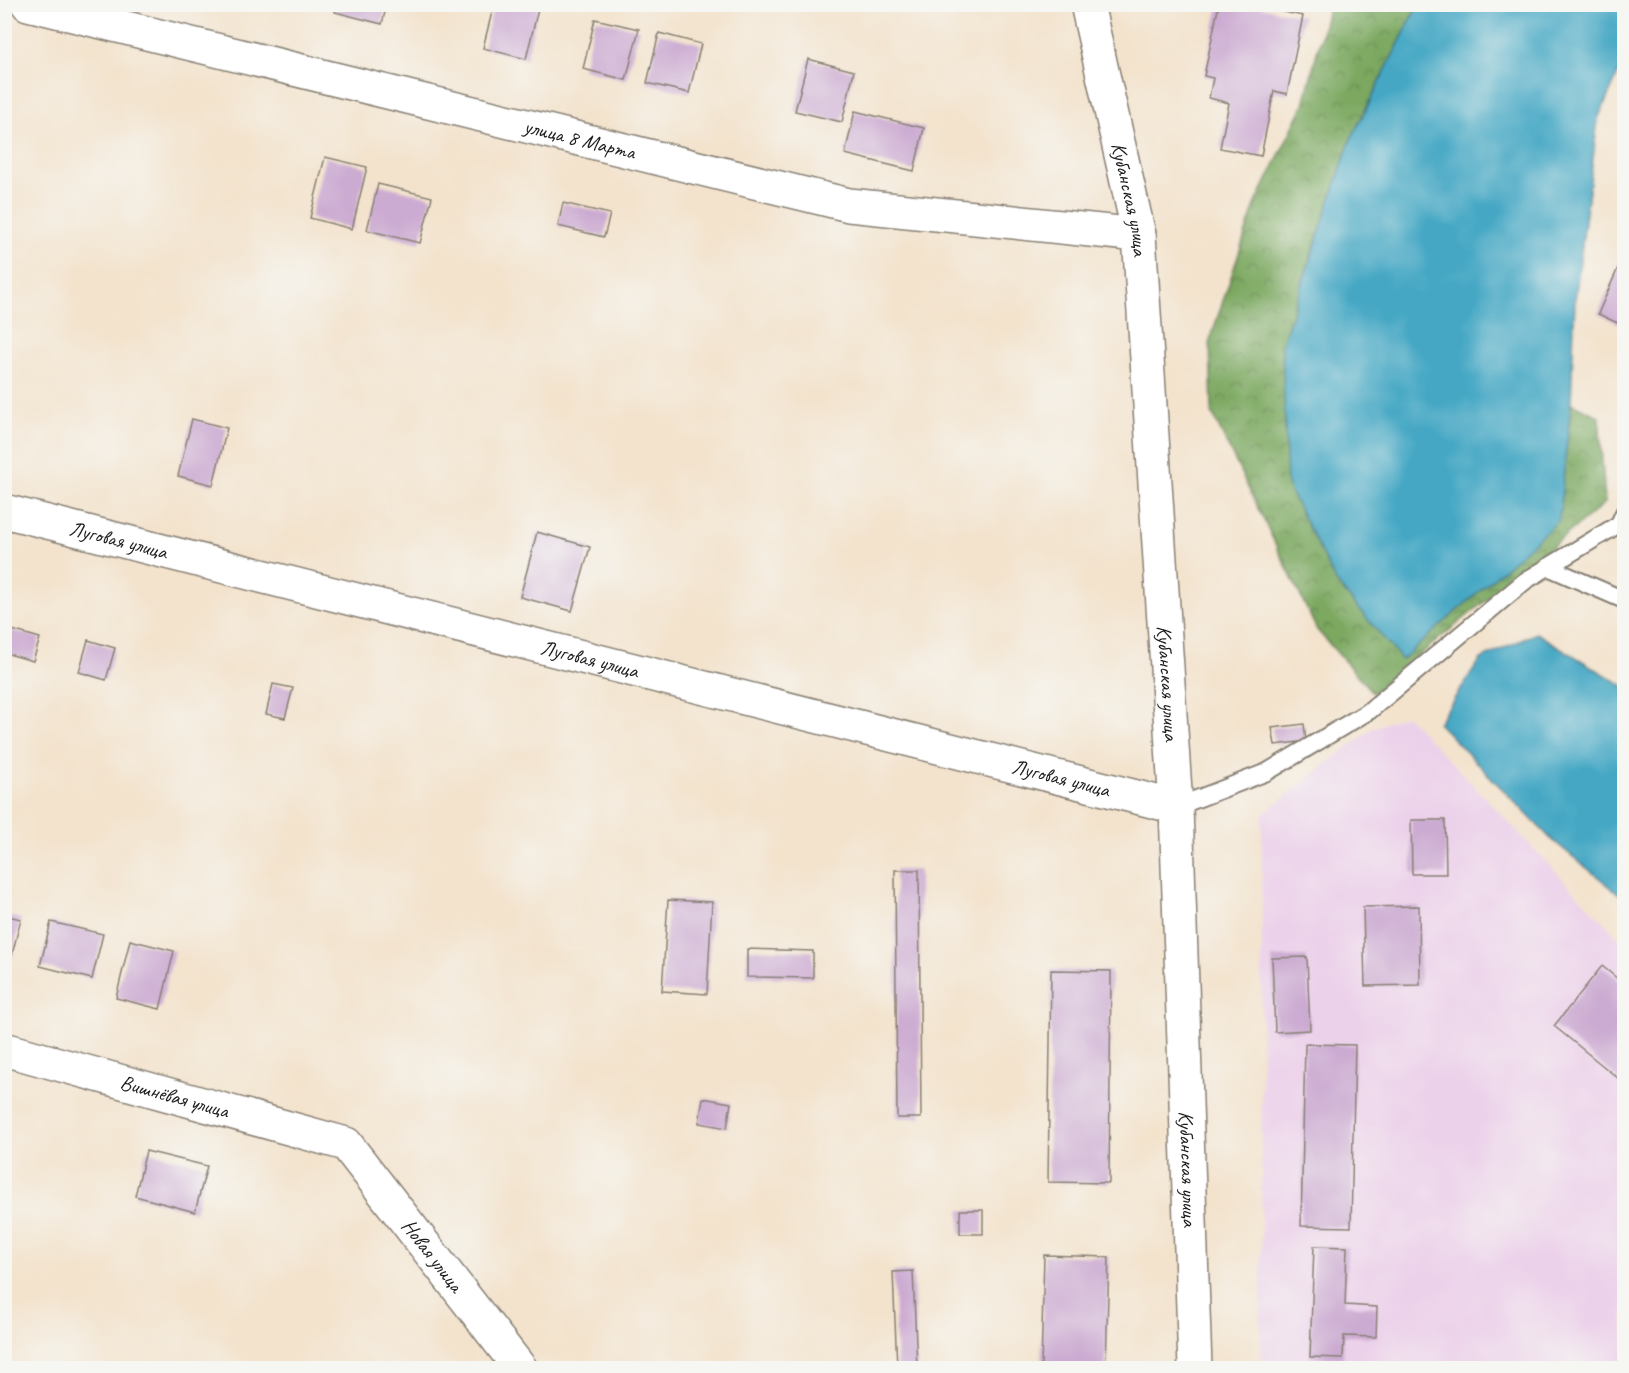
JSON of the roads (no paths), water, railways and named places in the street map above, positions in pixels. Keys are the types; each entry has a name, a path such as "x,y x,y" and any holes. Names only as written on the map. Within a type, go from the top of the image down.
{"street":[{"name":"улица 8 Марта","path":"28,4 849,205 1139,235"},
{"name":"Кубанская улица","path":"1088,4 1139,235 1176,807 1195,1368"},
{"name":"Луговая улица","path":"4,511 1176,807"},
{"name":"Вишнёвая улица","path":"4,1049 346,1144"},
{"name":"Новая улица","path":"346,1144 520,1368"}],"lane":[{"path":"1176,807 1267,772 1370,711 1525,581 1623,522"},
{"path":"1548,567 1624,600"}],"water":[{"path":"1418,5 1624,5 1624,61 1598,119 1575,300 1571,403 1559,520 1402,660 1336,582 1287,485 1282,344 1350,141"},
{"path":"1536,633 1624,686 1624,898 1551,839 1438,723 1481,659"}]}
